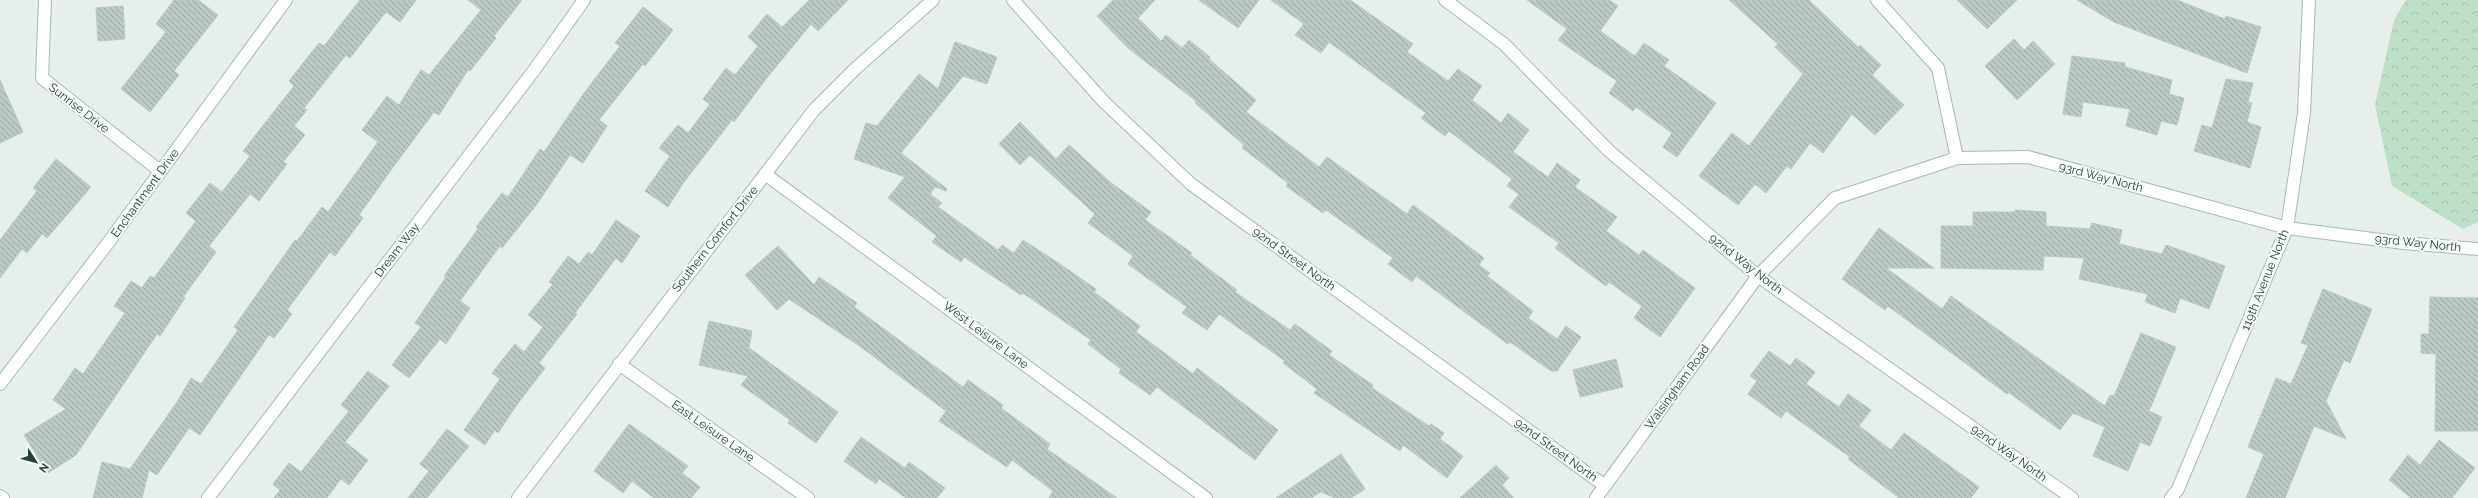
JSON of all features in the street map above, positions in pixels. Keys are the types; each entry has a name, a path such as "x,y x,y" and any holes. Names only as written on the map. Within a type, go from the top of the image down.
{"street":[{"name":"Sunrise Drive","path":"45,0 42,78 160,171"},
{"name":"Enchantment Drive","path":"0,384 108,243 286,0"},
{"name":"Dream Way","path":"208,498 535,70 584,0"},
{"name":"Southern Comfort Drive","path":"518,498 814,110 854,69 933,0"},
{"name":"92nd Street North","path":"1013,0 1104,102 1191,184 1605,486"},
{"name":"92nd Way North","path":"1445,0 1504,44 1609,151 1758,276 2072,498"},
{"path":"1877,0 1938,68 1957,158"},
{"name":"119th Avenue North","path":"2171,498 2178,489 2287,228 2304,113 2309,0"},
{"name":"93rd Way North","path":"1758,276 1835,198 1957,158 2028,157 2287,228 2404,243 2478,249"},
{"name":"West Leisure Lane","path":"765,174 1206,498"},
{"name":"Walsingham Road","path":"1596,498 1758,276"},
{"name":"East Leisure Lane","path":"619,364 808,498"}],"green space":[{"path":"2406,0 2478,0 2478,222 2463,229 2392,186 2375,105 2394,20"}],"building":[{"path":"174,0 198,0 218,15 174,71 179,75 150,112 121,89 166,32 156,24"},
{"path":"360,0 416,0 400,22 386,12 350,58 346,55 304,108 307,110 294,126 305,135 283,162 287,164 259,201 250,194 209,246 216,252 183,297 185,298 160,336 157,334 76,455 48,473 24,435 66,409 53,400 75,368 83,374 125,313 114,306 131,281 142,288 150,276 154,278 196,221 186,213 210,183 222,192 250,156 243,151 294,86 289,81 319,43 324,46"},
{"path":"468,0 522,0 494,36 496,38 470,71 468,70 439,115 434,112 391,170 359,215 363,218 335,256 330,252 287,310 292,314 274,338 269,335 200,435 189,428 157,475 149,470 142,498 93,498 102,462 130,469 177,402 191,378 201,384 238,330 234,327 295,240 297,241 322,207 328,212 378,142 362,130 387,96 399,105 421,70 429,75 481,10"},
{"path":"809,0 848,0 818,31 811,24 766,79 734,122 732,120 684,182 668,207 645,191 670,156 659,148 678,125 688,133 710,104 703,99 726,68 735,75 758,46 748,37 767,14 782,27"},
{"path":"1113,0 1155,0 1138,18 1161,41 1166,35 1182,48 1189,40 1210,57 1209,59 1256,100 1246,112 1319,167 1327,157 1407,214 1413,205 1484,258 1479,265 1490,273 1487,276 1533,311 1528,318 1557,339 1566,326 1581,337 1557,371 1551,371 1510,342 1508,344 1416,276 1412,282 1388,264 1393,258 1326,210 1323,213 1286,186 1288,183 1242,148 1244,145 1195,103 1196,101 1128,48 1097,16"},
{"path":"1199,0 1259,0 1238,28"},
{"path":"1271,0 1350,0 1413,44 1407,52 1448,81 1458,69 1482,86 1472,100 1501,123 1508,113 1529,130 1513,152 1548,177 1557,163 1580,180 1575,187 1617,217 1606,231 1639,255 1643,250 1695,288 1660,337 1634,318 1642,306 1609,282 1606,286 1555,248 1559,243 1509,207 1519,194 1507,186 1512,179 1449,131 1445,136 1421,118 1426,113 1329,42 1321,53 1295,35 1304,24"},
{"path":"1527,0 1609,0 1618,6 1600,31 1635,56 1644,43 1669,60 1664,66 1716,103 1677,157 1663,147 1672,133 1636,107 1633,111 1609,93 1617,81 1558,40 1567,29"},
{"path":"1729,0 1809,0 1858,47 1860,45 1881,65 1872,75 1904,105 1875,135 1852,114 1823,153 1810,143 1791,169 1787,166 1766,193 1755,184 1738,205 1699,176 1732,133 1749,146 1803,74 1775,47 1778,44"},
{"path":"1957,0 2017,0 1987,29"},
{"path":"2077,0 2177,0 2225,19 2226,16 2261,27 2247,73 2114,22"},
{"path":"123,6 125,39 98,41 96,8"},
{"path":"643,7 673,30 645,66 643,64 599,120 607,126 583,163 570,155 537,204 502,248 500,246 460,301 470,308 446,344 440,339 409,378 392,365 421,327 415,323 446,277 444,276 478,229 476,227 502,193 508,197 540,149 544,152 584,93 620,46 615,43"},
{"path":"2014,39 2024,50 2033,41 2055,64 2017,100 1985,66"},
{"path":"955,42 997,57 987,84 963,76 901,153 947,189 946,191 935,187 930,194 942,203 938,207 998,250 1002,245 1014,253 1023,240 1057,262 1096,289 1094,292 1140,326 1136,332 1193,374 1197,368 1278,430 1255,460 1157,387 1150,395 1119,373 1121,369 1088,344 1091,340 1023,293 1021,295 964,257 961,262 932,242 937,236 888,198 905,177 854,159 866,123 877,126 919,74 938,89"},
{"path":"2072,56 2125,63 2125,67 2172,80 2169,94 2184,98 2177,125 2161,121 2157,135 2126,126 2130,109 2083,102 2081,117 2063,114"},
{"path":"2226,79 2253,83 2248,102 2252,103 2247,122 2261,127 2250,168 2194,151 2202,125 2212,128"},
{"path":"0,80 23,132 0,143"},
{"path":"1020,122 1056,159 1069,145 1110,182 1151,212 1145,220 1192,253 1190,255 1237,290 1235,292 1290,330 1295,324 1332,351 1329,355 1373,385 1372,388 1429,426 1431,424 1444,433 1440,439 1463,456 1447,478 1403,445 1400,451 1314,393 1317,389 1283,363 1285,361 1219,314 1207,330 1182,313 1187,307 1128,264 1133,256 1088,223 1095,214 1030,155 1020,165 999,144"},
{"path":"56,159 91,187 47,238 42,234 27,253 22,249 0,278 0,240 37,191 33,188"},
{"path":"2015,210 2046,212 2046,226 2090,229 2092,223 2122,230 2119,244 2162,254 2166,245 2225,266 2209,309 2180,298 2175,313 2145,302 2148,294 2079,279 2084,258 2044,256 2043,270 1941,268 1941,226 1973,226 1973,212 2015,212"},
{"path":"616,220 640,236 622,263 616,258 575,313 577,314 539,363 545,368 516,406 498,433 495,430 485,445 464,430 500,379 492,373 515,344 524,352 543,327 528,315 553,284 549,282 568,256 579,264 588,252 592,255"},
{"path":"1879,228 1934,268 1886,268 1942,309 1951,296 2105,406 2110,395 2114,396 2141,333 2176,347 2149,411 2162,417 2150,446 2140,442 2128,471 2093,456 2105,427 2073,413 2060,430 2008,392 2007,394 1888,306 1885,310 1842,279"},
{"path":"778,246 814,285 819,277 857,303 854,307 963,387 968,380 1003,405 1001,408 1050,444 1047,449 1117,498 1049,498 1053,491 1012,460 1007,467 939,421 946,411 861,347 789,299 777,310 745,275"},
{"path":"2323,289 2372,309 2350,363 2344,360 2326,401 2346,439 2314,426 2285,498 2246,498 2264,454 2248,447 2276,378 2291,384 2308,345 2301,343"},
{"path":"2430,297 2478,298 2478,431 2435,431 2436,354 2421,353 2421,334 2429,334"},
{"path":"709,321 752,331 749,348 838,412 816,443 788,423 790,420 741,385 748,376 699,365"},
{"path":"1769,351 1790,366 1796,358 1815,372 1806,384 1839,407 1848,394 1871,410 1859,426 1891,450 1904,433 1979,487 1971,498 1899,498 1848,459 1850,457 1786,411 1781,418 1748,394 1757,381 1750,376"},
{"path":"1616,359 1623,387 1580,397 1573,370"},
{"path":"368,371 389,386 345,442 368,460 349,485 341,479 327,498 274,498 280,490 273,484 289,463 301,472 349,411 341,405"},
{"path":"629,424 688,466 682,473 700,487 691,498 654,498 632,481 623,493 594,471"},
{"path":"447,429 469,446 427,498 408,498 429,471 420,464"},
{"path":"861,437 905,468 909,462 945,488 937,498 906,498 879,479 876,484 844,461"},
{"path":"2439,440 2475,468 2452,498 2411,498 2389,480 2408,455 2420,465"},
{"path":"1341,454 1365,489 1351,498 1335,498 1321,492 1311,498 1276,498"},
{"path":"1496,465 1509,478 1502,485 1514,498 1460,498"}]}
